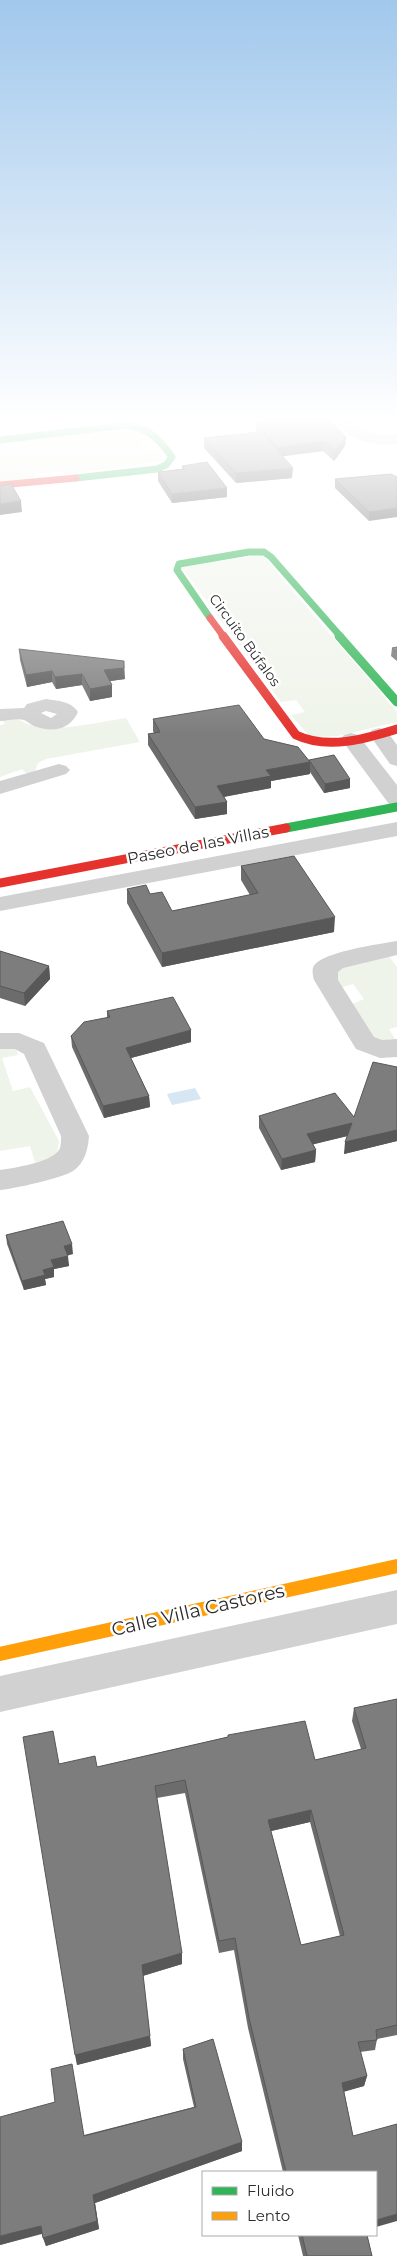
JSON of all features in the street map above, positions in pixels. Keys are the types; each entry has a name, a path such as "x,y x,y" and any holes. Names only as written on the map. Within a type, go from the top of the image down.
{"street":[{"name":"Circuito Búfalos","path":"388,732 351,739 306,741 296,735 182,579 176,570 179,564 249,552 264,552 271,557 322,618 397,702"},
{"path":"0,715 30,714"},
{"path":"372,767 397,761 388,732"},
{"path":"351,739 397,799"},
{"path":"0,788 59,770"},
{"name":"Paseo de las Villas","path":"0,883 397,807"},
{"name":"Paseo de las Villas","path":"0,904 397,829"},
{"path":"397,948 334,962 324,969 326,980 365,1043 380,1049 397,1048"},
{"path":"0,1041 20,1041 35,1049 75,1136 74,1151 64,1164 16,1178 0,1180"},
{"name":"Calle Villa Castores","path":"0,1654 397,1566"},
{"path":"0,1694 397,1607"}],"shaded area":[{"path":"262,555 397,712 397,722 338,736 310,737 291,715 305,712 296,700 281,702 263,677 277,674 264,656 249,658 183,569 184,566"},
{"path":"14,716 25,723 38,727 53,728 126,718 140,742 46,759 38,763 34,774 28,775 22,769 0,777 0,725 5,724 2,719"},
{"path":"389,956 397,967 397,1027 389,1029 395,1039 375,1041 350,1005 364,999 353,984 339,988 335,968"},
{"path":"0,1045 16,1048 18,1055 2,1058 13,1091 30,1087 59,1141 57,1154 50,1159 35,1162 30,1146 0,1151"}],"water":[{"path":"195,1088 201,1099 172,1105 167,1094"}],"building":[{"path":"19,649 124,661 124,668 104,670 112,685 90,689 82,674 55,677 52,671 26,675"},
{"path":"239,705 264,739 298,747 310,762 266,770 271,776 217,786 227,802 195,807 148,734 160,732 153,719"},
{"path":"334,755 350,779 325,784 309,760"},
{"path":"294,856 335,917 162,953 127,889 146,885 150,894 162,892 172,911 258,893 241,866"},
{"path":"0,951 49,966 24,993 0,986"},
{"path":"173,997 191,1030 126,1048 149,1096 103,1106 71,1036 84,1022 110,1017 107,1011"},
{"path":"373,1062 397,1067 397,1130 345,1142 352,1123 307,1134 316,1150 282,1159 259,1116 335,1093 354,1117"},
{"path":"63,1221 72,1244 64,1246 68,1256 51,1260 54,1267 43,1270 45,1275 22,1281 6,1235"},
{"path":"397,1699 397,2025 376,2030 377,2040 358,2042 367,2076 342,2083 353,2136 397,2124 397,2214 377,2220 377,2171 286,2171 249,2018 235,1938 219,1941 185,1780 155,1786 182,1953 142,1965 150,2036 75,2055 23,1737 53,1731 59,1764 95,1756 97,1767 228,1737 228,1735 305,1721 315,1760 366,1748 354,1708","holes":["311,1810 344,1935 301,1945 268,1820"]},
{"path":"213,2039 242,2142 93,2195 97,2221 43,2238 41,2226 0,2236 0,2117 55,2102 51,2069 72,2064 84,2136 196,2107 183,2049"},
{"path":"302,2236 367,2236 372,2256 307,2256"}],"traffic: fast":[{"path":"210,618 177,570 179,564 249,552 264,552 271,557 397,702"},
{"path":"286,828 397,807"}],"traffic: slow":[{"path":"0,1654 397,1566"}],"traffic: jam":[{"path":"210,618 296,735 306,740 332,742 360,739 397,729"},
{"path":"0,883 286,828"}]}
